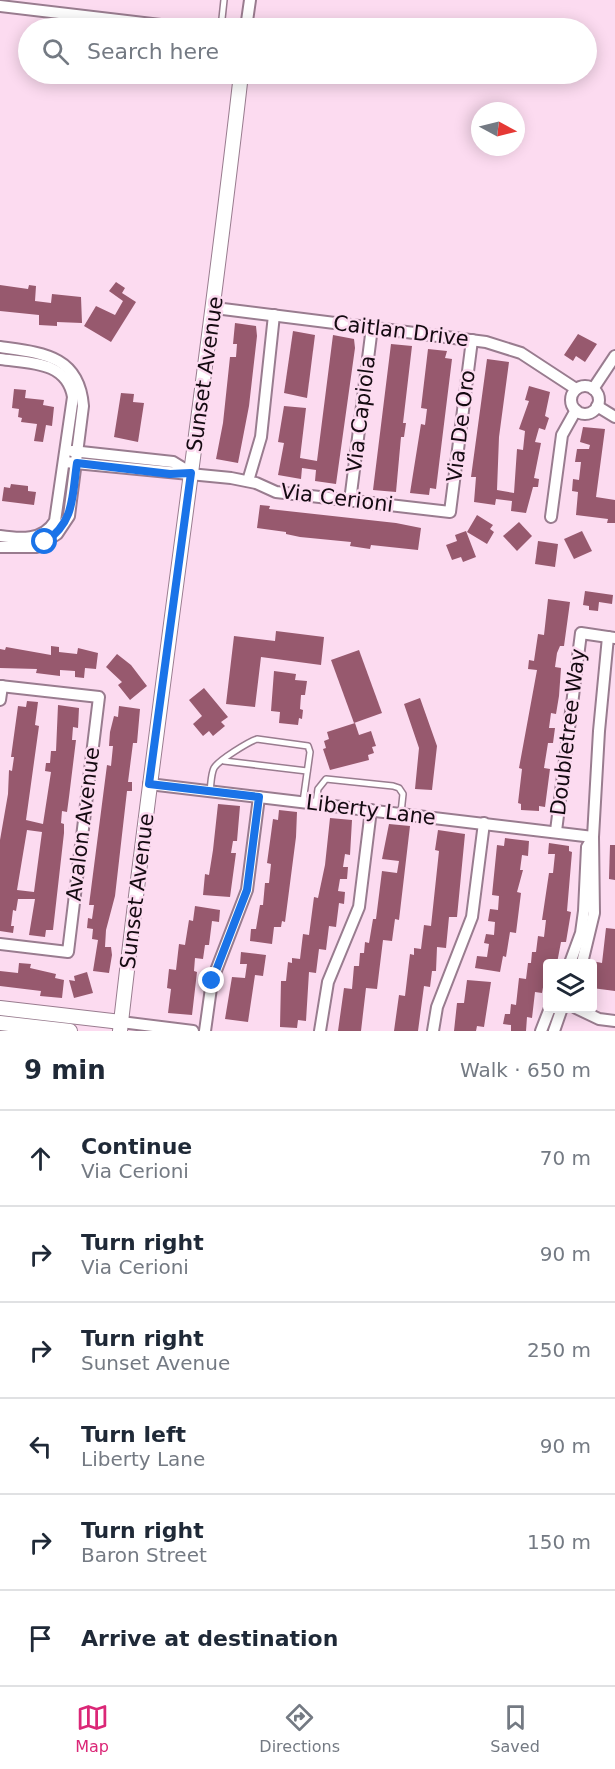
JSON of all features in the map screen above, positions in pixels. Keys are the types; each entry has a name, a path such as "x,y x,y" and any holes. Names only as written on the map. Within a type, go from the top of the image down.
{"main road":[{"name":"Sunset Avenue","path":"121,1027 149,784 215,308 240,84"},
{"path":"0,1008 121,1027"},
{"path":"9,1026 70,1031"}],"street":[{"path":"247,18 250,0"},
{"path":"0,6 101,18"},
{"name":"Caitlan Drive","path":"215,308 472,340 521,353 576,389"},
{"path":"248,481 261,437 274,315"},
{"name":"Via Capiola","path":"350,501 372,327"},
{"name":"Via De Oro","path":"450,512 472,340"},
{"path":"0,348 44,353 58,360 74,376 82,389 83,406 69,516 57,534 37,546 0,547"},
{"path":"593,389 615,356"},
{"path":"0,359 54,368 71,385 73,397 58,509 50,529 24,540 0,536"},
{"path":"584,386 593,389 598,398 597,406 586,413 576,410 571,400 576,389 584,386"},
{"path":"597,406 615,417"},
{"path":"551,517 561,441 576,410"},
{"name":"Via Cerioni","path":"66,456 173,462 191,473 248,481 276,492 450,512"},
{"name":"Doubletree Way","path":"556,831 581,633 612,637 598,731 593,837 595,847 594,913 583,959"},
{"path":"0,700 1,686"},
{"name":"Avalon Avenue","path":"0,944 68,952 99,697 1,686"},
{"name":"Liberty Lane","path":"149,784 593,837"},
{"path":"205,1031 212,981 247,890 259,797"},
{"path":"320,1031 328,982 359,907 371,810"},
{"path":"433,1031 437,1006 472,918 484,823"},
{"name":"Doubletree Way","path":"571,959 581,933 587,847 593,837"},
{"path":"541,1031 548,1013"},
{"path":"554,1031 560,1013"},
{"path":"586,1013 599,1019 615,1021"},
{"path":"121,1027 193,1031"}],"lane":[{"path":"222,18 224,0"},
{"path":"210,791 213,770 250,741 257,739 308,747 310,752 303,802"},
{"path":"224,760 307,771"},
{"path":"316,804 318,789 327,779 399,788 403,794 401,813"}],"building":[{"path":"116,282 125,288 122,293 136,302 111,342 84,326 96,306 115,315 123,301 109,291"},
{"path":"0,285 28,289 29,285 36,286 35,301 51,303 52,294 81,297 82,323 57,322 57,326 39,325 39,315 0,311"},
{"path":"235,323 256,326 257,336 249,406 238,463 216,459 223,423 230,357 236,357 237,344 233,344"},
{"path":"293,331 315,335 307,398 284,393"},
{"path":"578,334 597,344 585,362 576,356 573,361 564,355"},
{"path":"333,335 354,339 355,348 336,484 315,481 316,470 302,468 301,479 278,475 284,443 278,442 284,406 306,408 300,458 317,461"},
{"path":"391,344 412,346 403,423 406,423 404,437 401,437 396,492 373,490"},
{"path":"428,349 447,351 445,358 452,359 436,489 430,488 429,495 410,493 421,424 425,425 427,409 421,408"},
{"path":"487,359 509,362 499,437 497,490 514,493 517,449 523,450 525,431 519,429 529,401 525,400 529,386 550,392 545,416 549,418 545,430 539,428 535,442 541,443 534,478 539,479 538,487 533,487 526,513 511,511 512,501 496,499 495,505 474,502 476,477 471,477"},
{"path":"14,389 26,390 25,398 44,400 43,405 54,407 52,426 46,425 43,442 34,441 37,424 21,422 22,418 18,417 19,409 12,408"},
{"path":"121,393 134,394 133,402 144,403 138,442 114,437"},
{"path":"583,427 605,429 596,497 615,500 615,523 607,523 608,519 576,515 578,492 572,491 573,479 579,480 581,462 575,462 577,449 589,449 590,445 580,442"},
{"path":"11,484 28,486 28,491 36,492 34,505 2,501 4,487 10,488"},
{"path":"260,505 270,506 269,509 396,523 421,528 418,550 371,545 370,549 350,546 351,542 300,537 286,534 286,532 257,528"},
{"path":"477,515 493,525 490,529 494,532 487,544 467,532"},
{"path":"519,522 532,536 517,551 503,536"},
{"path":"466,531 476,557 463,562 461,557 452,560 446,545 457,541 455,535"},
{"path":"582,531 592,551 574,559 564,539"},
{"path":"538,541 558,544 555,567 535,564"},
{"path":"585,591 613,595 612,604 599,602 598,611 589,610 589,606 583,605"},
{"path":"548,599 570,602 564,646 560,646 557,653 555,667 561,668 559,696 556,714 551,713 549,728 555,728 553,743 548,743 544,768 550,769 545,807 539,806 539,811 521,810 521,804 518,803 522,769 519,768 537,670 528,669 529,660 534,661 538,634 544,635"},
{"path":"276,631 324,637 321,665 261,657 255,707 226,704 234,636 275,641"},
{"path":"51,646 59,647 59,652 77,654 78,648 98,653 96,669 85,668 84,678 75,677 75,671 60,670 60,676 36,673 37,669 0,668 0,649 5,650 6,647 51,655"},
{"path":"359,650 382,713 354,723 331,660"},
{"path":"117,654 131,665 147,686 130,700 118,685 122,682 106,667"},
{"path":"274,671 296,674 295,680 307,681 305,695 301,695 300,709 303,710 302,719 299,718 298,725 279,723 280,712 271,711"},
{"path":"204,688 228,717 221,722 225,726 213,736 209,731 203,736 193,724 202,716 189,700"},
{"path":"420,698 437,746 432,790 415,789 419,748 404,704"},
{"path":"27,701 38,702 35,725 39,726 26,820 43,824 51,772 45,771 46,763 50,763 51,751 56,751 58,705 79,708 78,728 73,727 72,740 76,740 67,812 62,811 61,823 64,824 64,833 53,930 46,930 45,937 29,935 35,899 18,899 16,911 13,910 11,926 14,926 13,933 0,931 0,840 8,794 9,770 12,771 14,757 11,757 18,706 26,707","holes":["27,830 42,832 34,892 17,890"]},
{"path":"119,706 140,709 137,743 133,743 128,782 132,782 132,791 127,791 115,896 106,930 105,947 111,947 112,955 109,973 93,971 98,940 92,939 93,929 87,928 88,918 92,919 94,905 89,905 107,765 111,766 113,746 109,746 110,732 114,716 118,717"},
{"path":"355,723 359,735 371,731 376,746 372,747 374,753 368,755 369,760 330,770 323,749 326,748 324,741 329,739 327,732"},
{"path":"218,804 240,806 237,841 233,841 231,853 236,853 230,897 203,895 205,874 209,875"},
{"path":"279,810 297,812 296,837 285,922 282,921 281,927 274,927 272,944 250,941 251,929 256,929 260,905 263,905 265,883 269,883 271,864 267,863 273,819 278,820"},
{"path":"330,818 352,820 350,855 345,854 343,867 348,867 347,879 340,879 338,891 345,892 344,904 339,903 336,927 329,926 326,950 319,949 316,973 309,972 306,1021 298,1020 297,1028 280,1027 281,981 286,981 288,962 292,963 292,958 300,959 303,934 309,935 314,897 318,898 325,865"},
{"path":"389,824 410,826 399,920 395,919 392,941 383,940 377,989 366,988 361,1031 338,1031 344,988 352,989 354,966 359,966 360,953 364,953 365,942 369,943 373,919 376,919 382,871 397,873 399,861 382,859"},
{"path":"438,830 465,834 457,917 449,917 446,948 437,947 436,971 432,971 430,987 424,986 418,1031 394,1031 399,995 405,996 410,954 414,955 414,948 421,949 424,925 431,926 439,851 435,850"},
{"path":"505,838 529,841 528,856 522,855 520,870 523,870 517,892 521,893 516,933 510,932 506,957 503,956 500,972 475,968 477,956 487,957 489,944 484,943 486,934 494,935 495,922 488,921 490,909 498,910 499,896 492,895 497,845 504,846"},
{"path":"549,843 569,846 569,851 572,852 567,911 571,912 566,942 561,942 558,959 543,959 542,993 535,992 532,1018 527,1017 526,1031 511,1031 511,1025 503,1024 505,1014 510,1014 511,1004 516,1005 519,978 526,979 532,952 536,952 538,936 544,937 546,920 542,920 549,873 553,873 555,854 548,854"},
{"path":"610,845 615,845 615,880 609,879"},
{"path":"195,906 220,910 219,922 212,921 209,945 205,945 203,959 195,958 194,971 197,972 192,1015 168,1013 171,989 167,988 169,969 176,970 179,944 185,945 189,920 193,921"},
{"path":"606,928 615,929 615,991 597,989 597,962 602,963"},
{"path":"241,952 266,955 263,976 255,975 248,1022 225,1019 232,977 245,978 247,964 240,964"},
{"path":"19,963 31,964 30,968 56,974 55,978 64,980 62,998 40,996 41,991 0,986 0,971 18,973"},
{"path":"87,972 93,993 74,998 69,980 75,981 74,976"},
{"path":"467,980 491,982 484,1027 477,1026 476,1031 454,1031 457,1003 464,1003"}],"route":[{"path":"45,542 57,534 69,516 77,463 170,474 191,473 149,784 259,797 247,890 212,981"}]}
